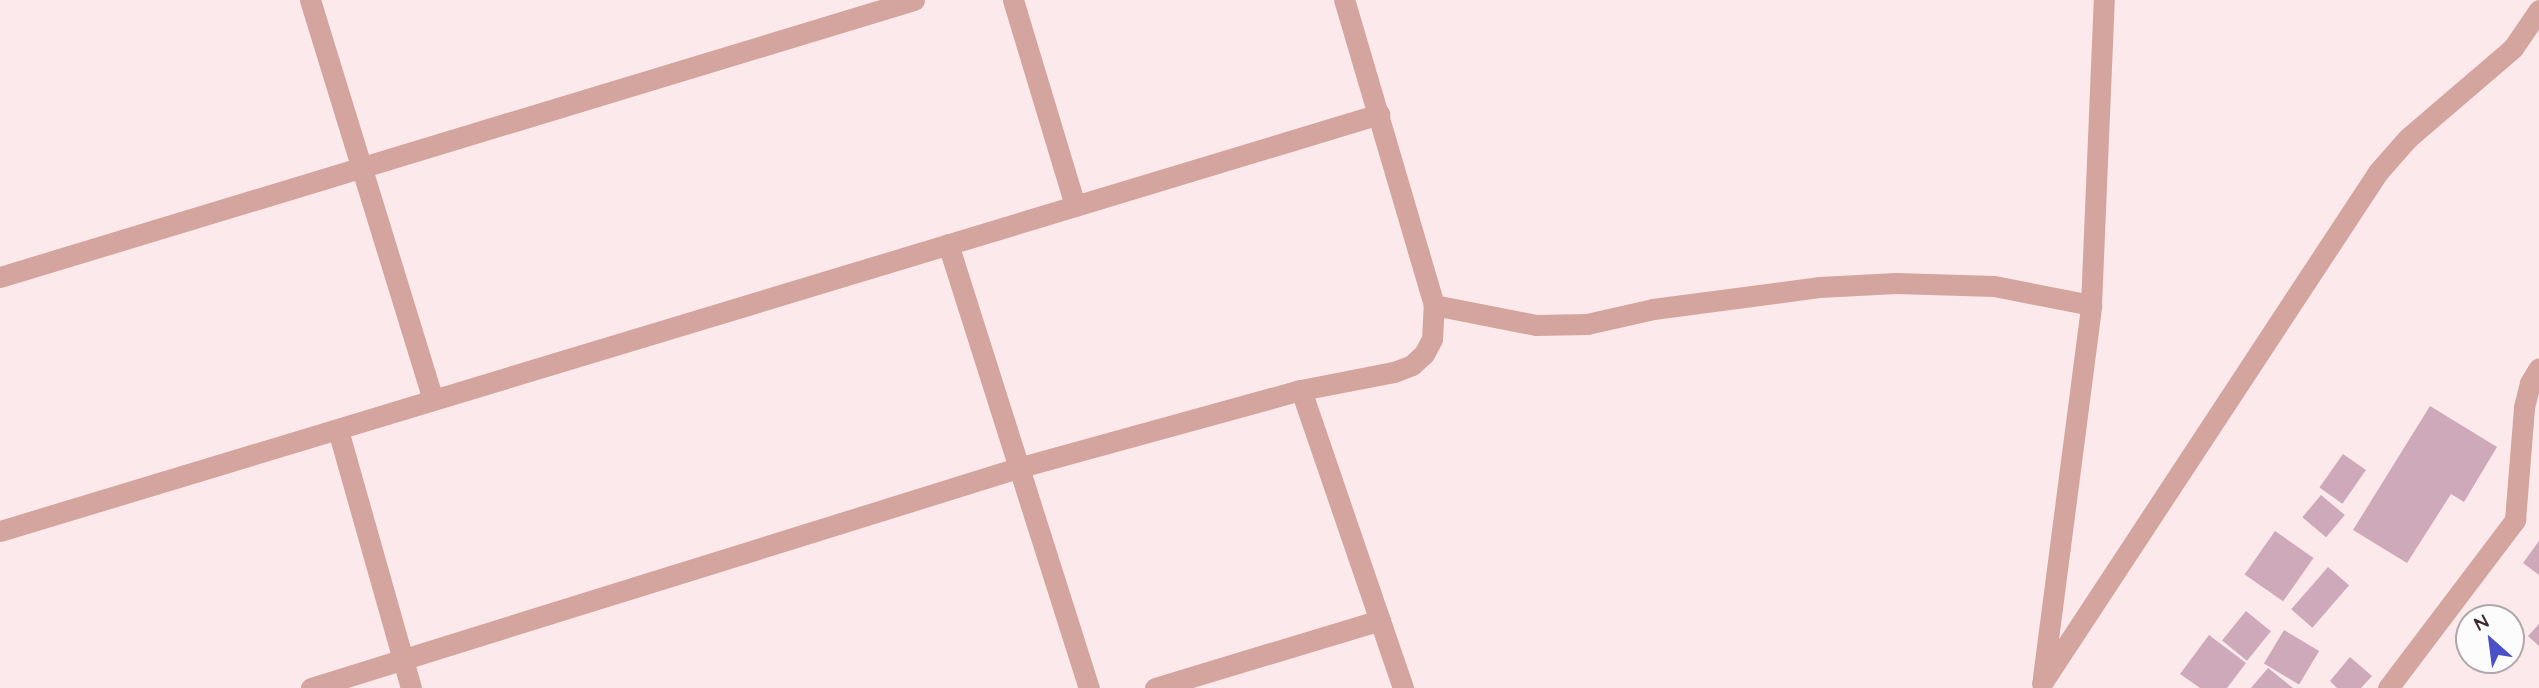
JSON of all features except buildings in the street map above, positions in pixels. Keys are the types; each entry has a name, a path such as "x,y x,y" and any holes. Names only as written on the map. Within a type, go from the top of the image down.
{"street":[{"path":"310,0 433,400"},
{"path":"0,277 914,0"},
{"path":"1013,0 1075,206"},
{"path":"311,688 1021,467 1301,390 1394,372 1412,365 1424,354 1432,339 1434,305 1344,0"},
{"path":"2041,685 2091,305 2104,0"},
{"path":"2041,685 2378,172 2408,138 2480,79 2512,48 2539,10"},
{"path":"0,531 1379,114"},
{"path":"948,244 1089,688"},
{"path":"1434,305 1536,326 1587,324 1654,309 1819,287 1896,283 1994,286 2091,305"},
{"path":"2388,688 2515,520 2524,407 2530,383 2539,368"},
{"path":"1301,390 1403,688"},
{"path":"338,430 411,688"},
{"path":"1155,688 1380,620"}]}
